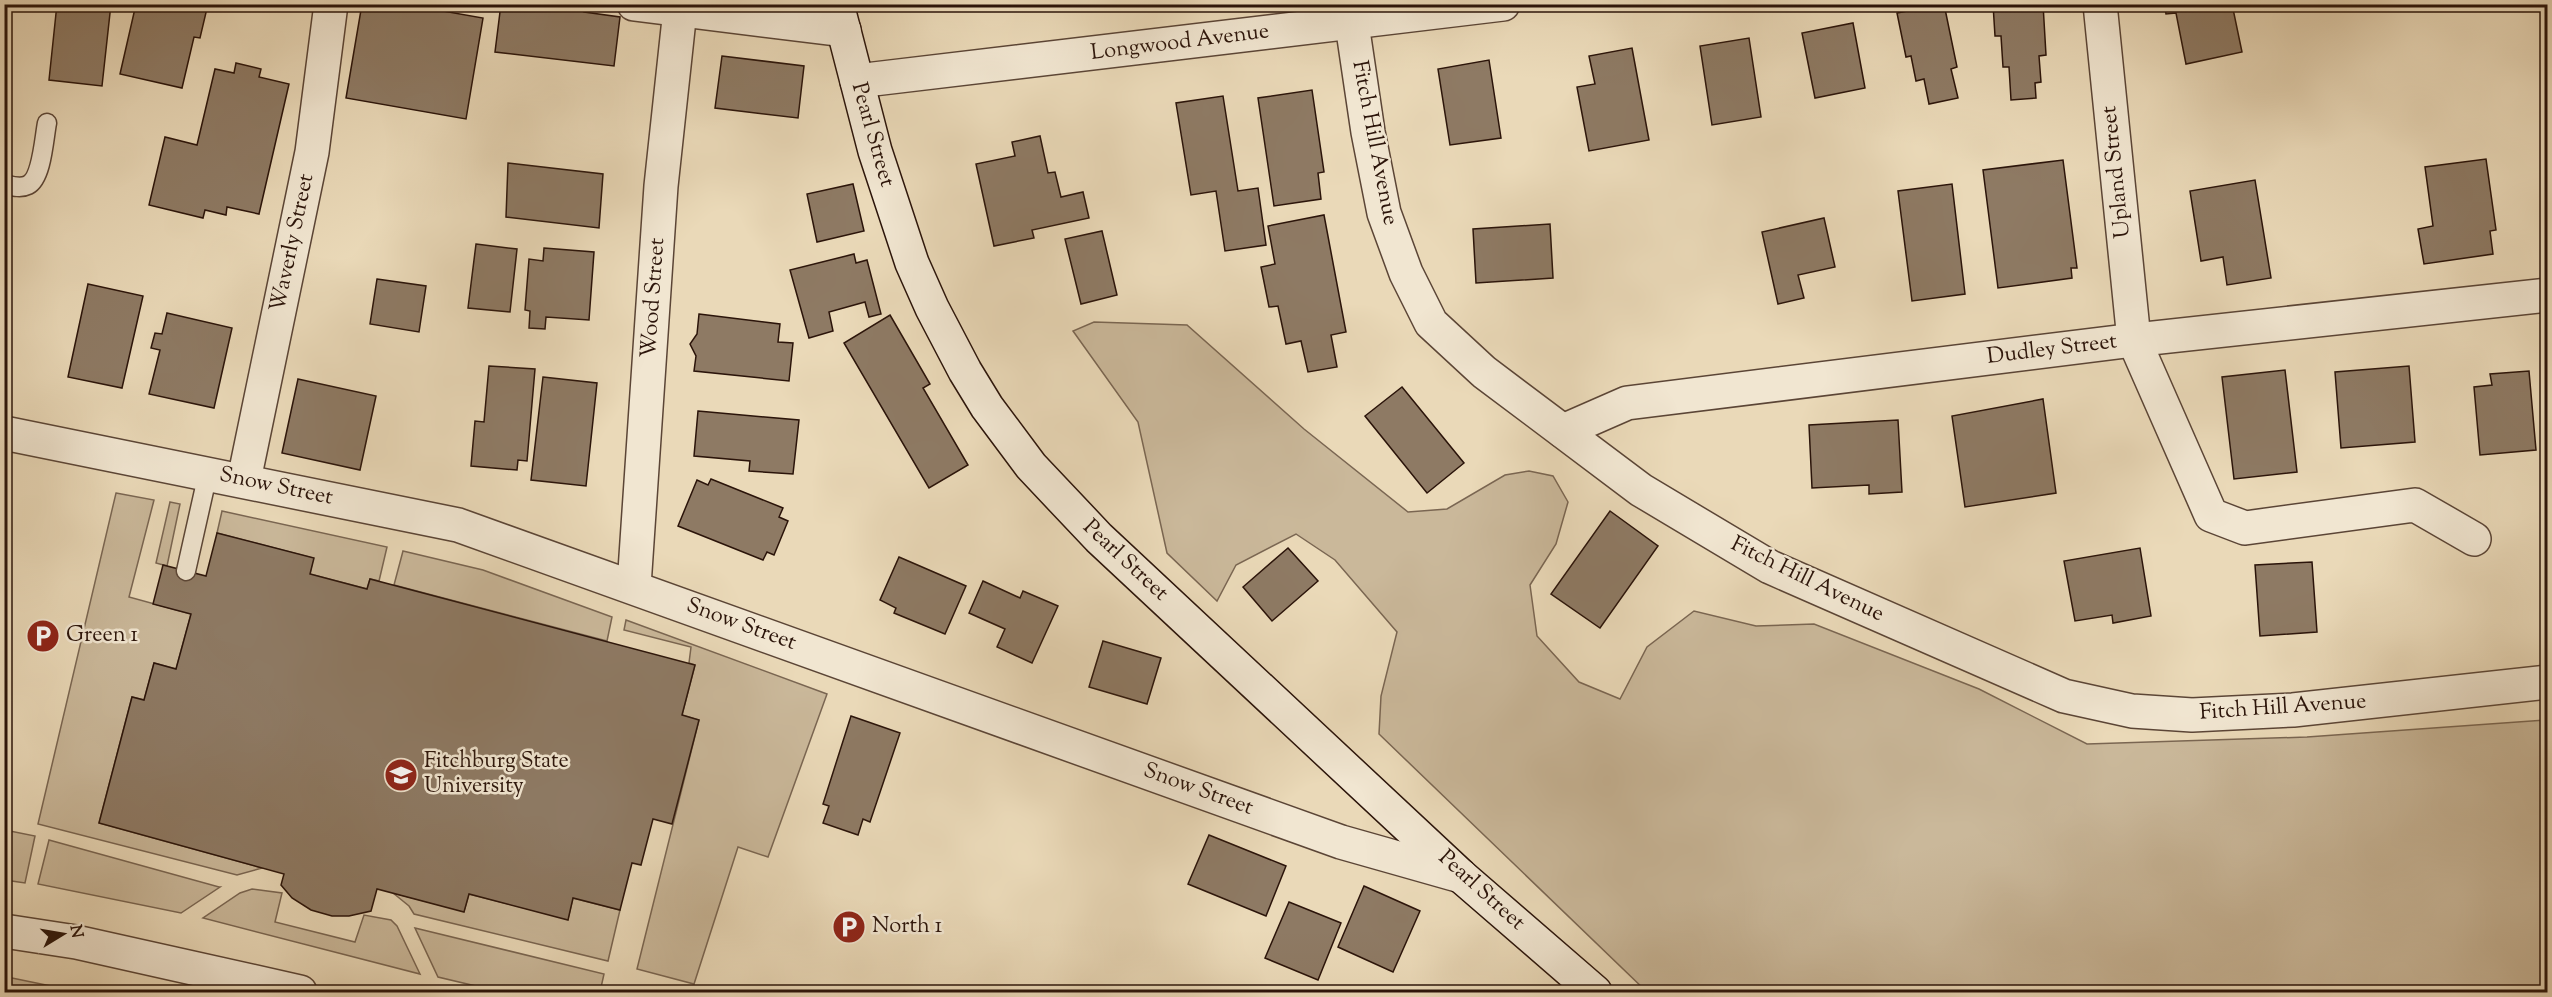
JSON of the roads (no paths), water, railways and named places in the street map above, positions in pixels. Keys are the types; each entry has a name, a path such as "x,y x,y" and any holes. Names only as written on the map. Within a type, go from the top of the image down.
{"street":[{"name":"Waverly Street","path":"244,480 312,152 331,4"},
{"path":"634,4 680,10 840,17"},
{"name":"Longwood Avenue","path":"857,81 1352,24 1503,4"},
{"name":"Upland Street","path":"2100,4 2134,340 2211,515 2245,528 2415,505 2474,539"},
{"name":"Wood Street","path":"634,586 662,186 680,10"},
{"name":"Pearl Street","path":"840,17 894,213 926,296 947,339 987,407 1031,466 1099,538 1461,876 1595,993"},
{"name":"Fitch Hill Avenue","path":"1352,24 1368,132 1384,213 1406,273 1431,323 1484,372 1641,490 1770,567 2064,696 2132,711 2192,715 2293,710 2547,682"},
{"name":"Dudley Street","path":"1563,431 1627,403 2134,340 2547,295"},
{"name":"Snow Street","path":"4,433 458,525 634,586 1341,842 1461,876"},
{"path":"4,931 76,942 242,985 300,993"}],"lane":[{"path":"4,184 20,187 29,185 37,177 47,123"},
{"path":"186,571 208,473"}],"place":[{"name":"Green 1","path":"43,636"},
{"name":"Fitchburg State University","path":"401,775"},
{"name":"North 1","path":"849,927"}]}
